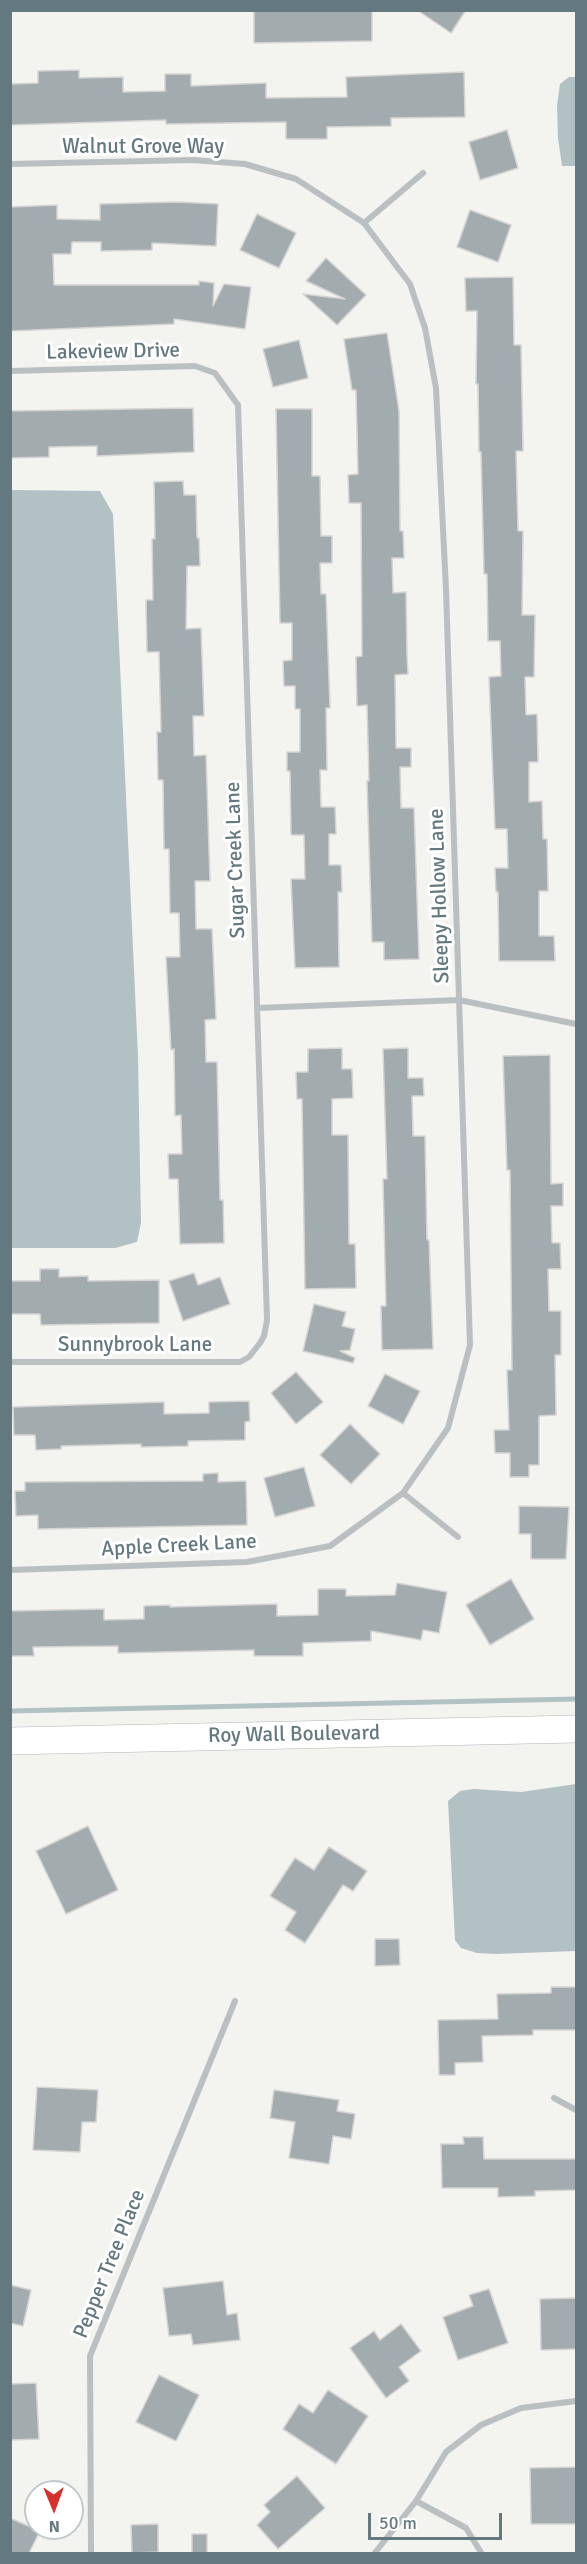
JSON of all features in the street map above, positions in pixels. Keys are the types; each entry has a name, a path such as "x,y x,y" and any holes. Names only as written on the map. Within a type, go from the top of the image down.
{"street":[{"name":"Walnut Grove Way","path":"10,164 193,160 245,164 296,179 364,223 410,284"},
{"path":"364,223 423,173"},
{"name":"Sleepy Hollow Lane","path":"403,1493 448,1428 470,1345 446,589 436,388 425,328 410,284"},
{"name":"Lakeview Drive","path":"10,370 195,366 215,373"},
{"name":"Sugar Creek Lane","path":"215,373 238,405 267,1320 264,1336 255,1350"},
{"path":"257,1008 459,1000 576,1024"},
{"name":"Sunnybrook Lane","path":"10,1362 240,1362 255,1350"},
{"path":"403,1493 458,1537"},
{"name":"Apple Creek Lane","path":"10,1570 247,1562 320,1548 330,1546 403,1493"},
{"name":"Roy Wall Boulevard","path":"10,1741 576,1729"},
{"name":"Pepper Tree Place","path":"91,2553 90,2356 235,2001"},
{"path":"554,2098 576,2110"},
{"path":"374,2553 416,2501 446,2452 481,2425 521,2408 576,2401"},
{"path":"416,2501 466,2528 482,2553"}],"shaded area":[{"path":"569,77 576,77 576,166 562,166 557,106 560,84"},
{"path":"11,490 100,491 113,514 138,1057 141,1223 137,1242 115,1248 11,1248"},
{"path":"576,1784 576,1951 496,1954 477,1953 461,1948 455,1940 448,1801 460,1791 474,1789 521,1792"}],"building":[{"path":"254,10 372,10 372,41 254,43"},
{"path":"417,10 466,10 451,33"},
{"path":"79,70 79,78 123,77 123,92 165,91 165,74 191,74 191,86 266,83 266,98 347,97 346,77 464,72 465,117 391,118 391,126 327,127 327,139 286,139 286,122 166,124 166,120 10,125 10,84 38,83 38,71"},
{"path":"507,130 518,168 480,180 469,142"},
{"path":"177,202 218,204 216,246 152,243 152,250 101,251 101,242 72,242 71,254 53,254 54,285 199,285 199,281 214,283 213,306 224,284 251,287 245,329 174,319 174,324 10,331 10,207 57,205 57,219 100,220 100,204"},
{"path":"470,210 511,225 498,262 457,247"},
{"path":"257,214 296,233 279,268 240,250"},
{"path":"326,258 366,295 337,325 303,294 345,299 306,281"},
{"path":"513,277 514,345 521,345 523,451 516,451 518,531 523,531 522,615 535,615 534,677 525,677 526,715 537,714 538,762 529,762 529,802 542,801 543,839 547,839 548,891 539,891 539,936 554,936 555,961 499,961 498,892 496,892 495,868 508,868 507,829 495,829 489,677 501,676 500,641 488,641 487,574 484,574 481,452 479,452 478,384 476,384 477,311 466,311 465,278"},
{"path":"387,333 399,411 400,531 403,531 404,558 392,558 393,593 406,592 408,674 395,675 396,748 411,748 411,767 400,767 401,808 414,808 419,959 384,960 384,942 372,942 367,705 357,706 356,657 362,656 361,503 349,503 348,475 358,474 356,390 352,390 344,339"},
{"path":"299,340 308,378 273,387 263,349"},
{"path":"193,408 194,452 97,456 97,446 49,447 49,457 10,458 10,411"},
{"path":"276,409 312,409 312,476 320,476 321,536 332,536 332,563 320,563 321,594 326,594 330,708 326,708 327,770 320,770 321,807 335,807 336,834 329,834 329,865 341,865 342,892 338,892 339,967 295,968 291,879 305,879 304,835 291,835 290,771 287,771 287,752 300,752 300,709 295,709 295,686 284,686 283,661 292,660 292,623 280,623"},
{"path":"183,481 184,495 196,495 197,538 199,538 200,566 187,566 186,629 201,628 204,716 193,716 194,756 206,755 210,881 195,881 196,929 212,929 216,1019 205,1020 206,1062 217,1062 220,1200 223,1200 224,1243 180,1244 178,1179 169,1179 168,1154 182,1154 181,1115 175,1116 174,1049 171,1050 166,957 180,957 179,913 170,913 169,849 164,849 163,780 158,780 157,732 161,732 159,652 147,652 146,600 153,600 154,482"},
{"path":"342,1048 342,1069 352,1069 353,1098 332,1099 332,1135 348,1135 349,1244 355,1244 356,1288 305,1289 302,1099 297,1099 296,1072 308,1072 308,1049"},
{"path":"408,1048 408,1078 423,1078 424,1096 412,1096 413,1136 425,1136 427,1240 429,1240 433,1349 382,1350 381,1306 386,1306 383,1179 387,1179 383,1049"},
{"path":"550,1055 551,1184 563,1183 563,1206 551,1206 552,1243 560,1243 561,1269 548,1269 549,1311 561,1311 561,1355 555,1355 556,1415 539,1416 539,1465 529,1465 529,1477 510,1477 510,1453 495,1453 494,1430 509,1430 507,1370 512,1370 510,1170 507,1170 503,1056"},
{"path":"40,1269 59,1269 59,1277 88,1276 88,1281 159,1280 159,1323 41,1325 40,1314 10,1314 10,1281 40,1281"},
{"path":"194,1273 198,1285 220,1277 230,1304 183,1321 169,1281"},
{"path":"314,1304 346,1312 342,1326 355,1329 350,1350 340,1351 355,1358 353,1363 303,1351"},
{"path":"296,1372 323,1402 296,1424 271,1393"},
{"path":"385,1374 420,1391 403,1424 368,1406"},
{"path":"249,1401 250,1421 245,1422 245,1440 188,1441 188,1446 141,1447 141,1444 61,1446 61,1449 36,1450 35,1435 14,1435 13,1407 164,1402 164,1414 209,1413 209,1402"},
{"path":"350,1424 380,1454 351,1484 320,1455"},
{"path":"304,1467 315,1506 275,1517 264,1478"},
{"path":"218,1473 218,1482 246,1481 247,1525 38,1529 38,1515 16,1516 15,1491 25,1491 25,1482 203,1481 203,1474"},
{"path":"519,1506 569,1507 566,1559 531,1559 531,1534 519,1534"},
{"path":"511,1579 534,1619 490,1645 466,1605"},
{"path":"397,1583 447,1592 439,1633 423,1630 421,1640 371,1631 371,1641 303,1643 303,1656 254,1656 254,1650 118,1653 118,1646 33,1647 34,1656 10,1656 10,1611 104,1609 104,1620 144,1619 144,1606 277,1604 277,1616 318,1615 318,1589 346,1589 346,1596 395,1595"},
{"path":"88,1826 118,1890 66,1914 36,1851"},
{"path":"329,1847 367,1871 353,1891 343,1885 305,1943 285,1930 296,1912 270,1896 295,1858 314,1870"},
{"path":"375,1939 399,1939 400,1965 375,1966"},
{"path":"551,1987 576,1987 576,2030 533,2030 533,2035 482,2036 483,2062 455,2063 455,2075 439,2075 438,2020 498,2019 497,1994 551,1993"},
{"path":"37,2087 98,2090 96,2122 82,2122 80,2152 33,2150"},
{"path":"274,2090 339,2100 337,2111 355,2114 351,2139 333,2136 329,2164 289,2158 295,2122 270,2118"},
{"path":"463,2137 483,2137 484,2159 576,2159 576,2190 535,2191 535,2196 498,2197 498,2188 442,2188 441,2144 464,2144"},
{"path":"223,2281 227,2315 237,2313 240,2340 193,2345 191,2334 169,2336 163,2288"},
{"path":"10,2285 31,2290 23,2326 10,2323"},
{"path":"489,2289 508,2343 458,2360 443,2317 473,2306 469,2295"},
{"path":"576,2298 576,2349 541,2350 540,2299"},
{"path":"401,2324 421,2351 399,2367 409,2381 386,2398 350,2348 374,2331 380,2340"},
{"path":"159,2375 199,2395 176,2441 136,2422"},
{"path":"36,2383 39,2439 10,2440 10,2384"},
{"path":"328,2390 368,2416 336,2464 283,2429 299,2404 313,2413"},
{"path":"576,2467 576,2524 531,2524 530,2468"},
{"path":"297,2476 325,2508 278,2549 257,2525 270,2512 264,2505"},
{"path":"10,2518 24,2524 24,2540 36,2540 29,2553 10,2553"},
{"path":"158,2524 158,2552 132,2553 131,2525"},
{"path":"192,2534 207,2534 207,2553 192,2553"}],"waterway":[{"path":"10,1711 576,1699"}]}
